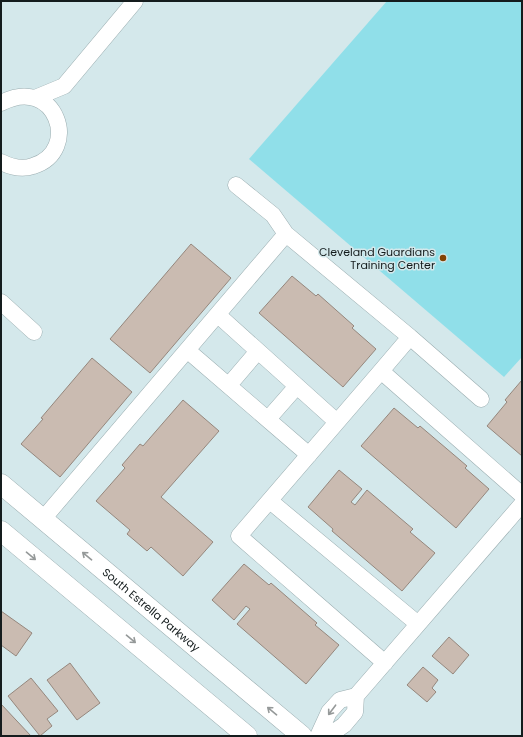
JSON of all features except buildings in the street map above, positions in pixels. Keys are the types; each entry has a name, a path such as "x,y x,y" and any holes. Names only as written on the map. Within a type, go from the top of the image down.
{"main road":[{"name":"South Estrella Parkway","path":"1,484 302,736"},
{"path":"1,531 247,736"}],"lane":[{"path":"35,98 64,86 134,1"},
{"path":"1,103 11,98 23,96 35,98 46,104 54,112 58,124 59,136 56,147 49,157 40,164 28,168 17,168 1,162"},
{"path":"236,185 273,215 286,234 410,337 481,399"},
{"path":"43,519 286,234"},
{"path":"1,302 34,332"},
{"path":"218,315 337,422"},
{"path":"385,663 239,536 410,337"},
{"path":"187,350 309,455"},
{"path":"229,385 258,351"},
{"path":"381,371 522,495"},
{"path":"268,419 297,386"},
{"path":"270,501 418,624"},
{"path":"318,736 329,712 340,700 356,696 522,504"},
{"path":"328,736 344,725 355,712 356,696"}],"shaded area":[{"name":"Cleveland Guardians Training Center","path":"387,1 522,1 522,357 504,377 249,159"}],"place":[{"name":"Cleveland Guardians Training Center","path":"443,258"}]}
